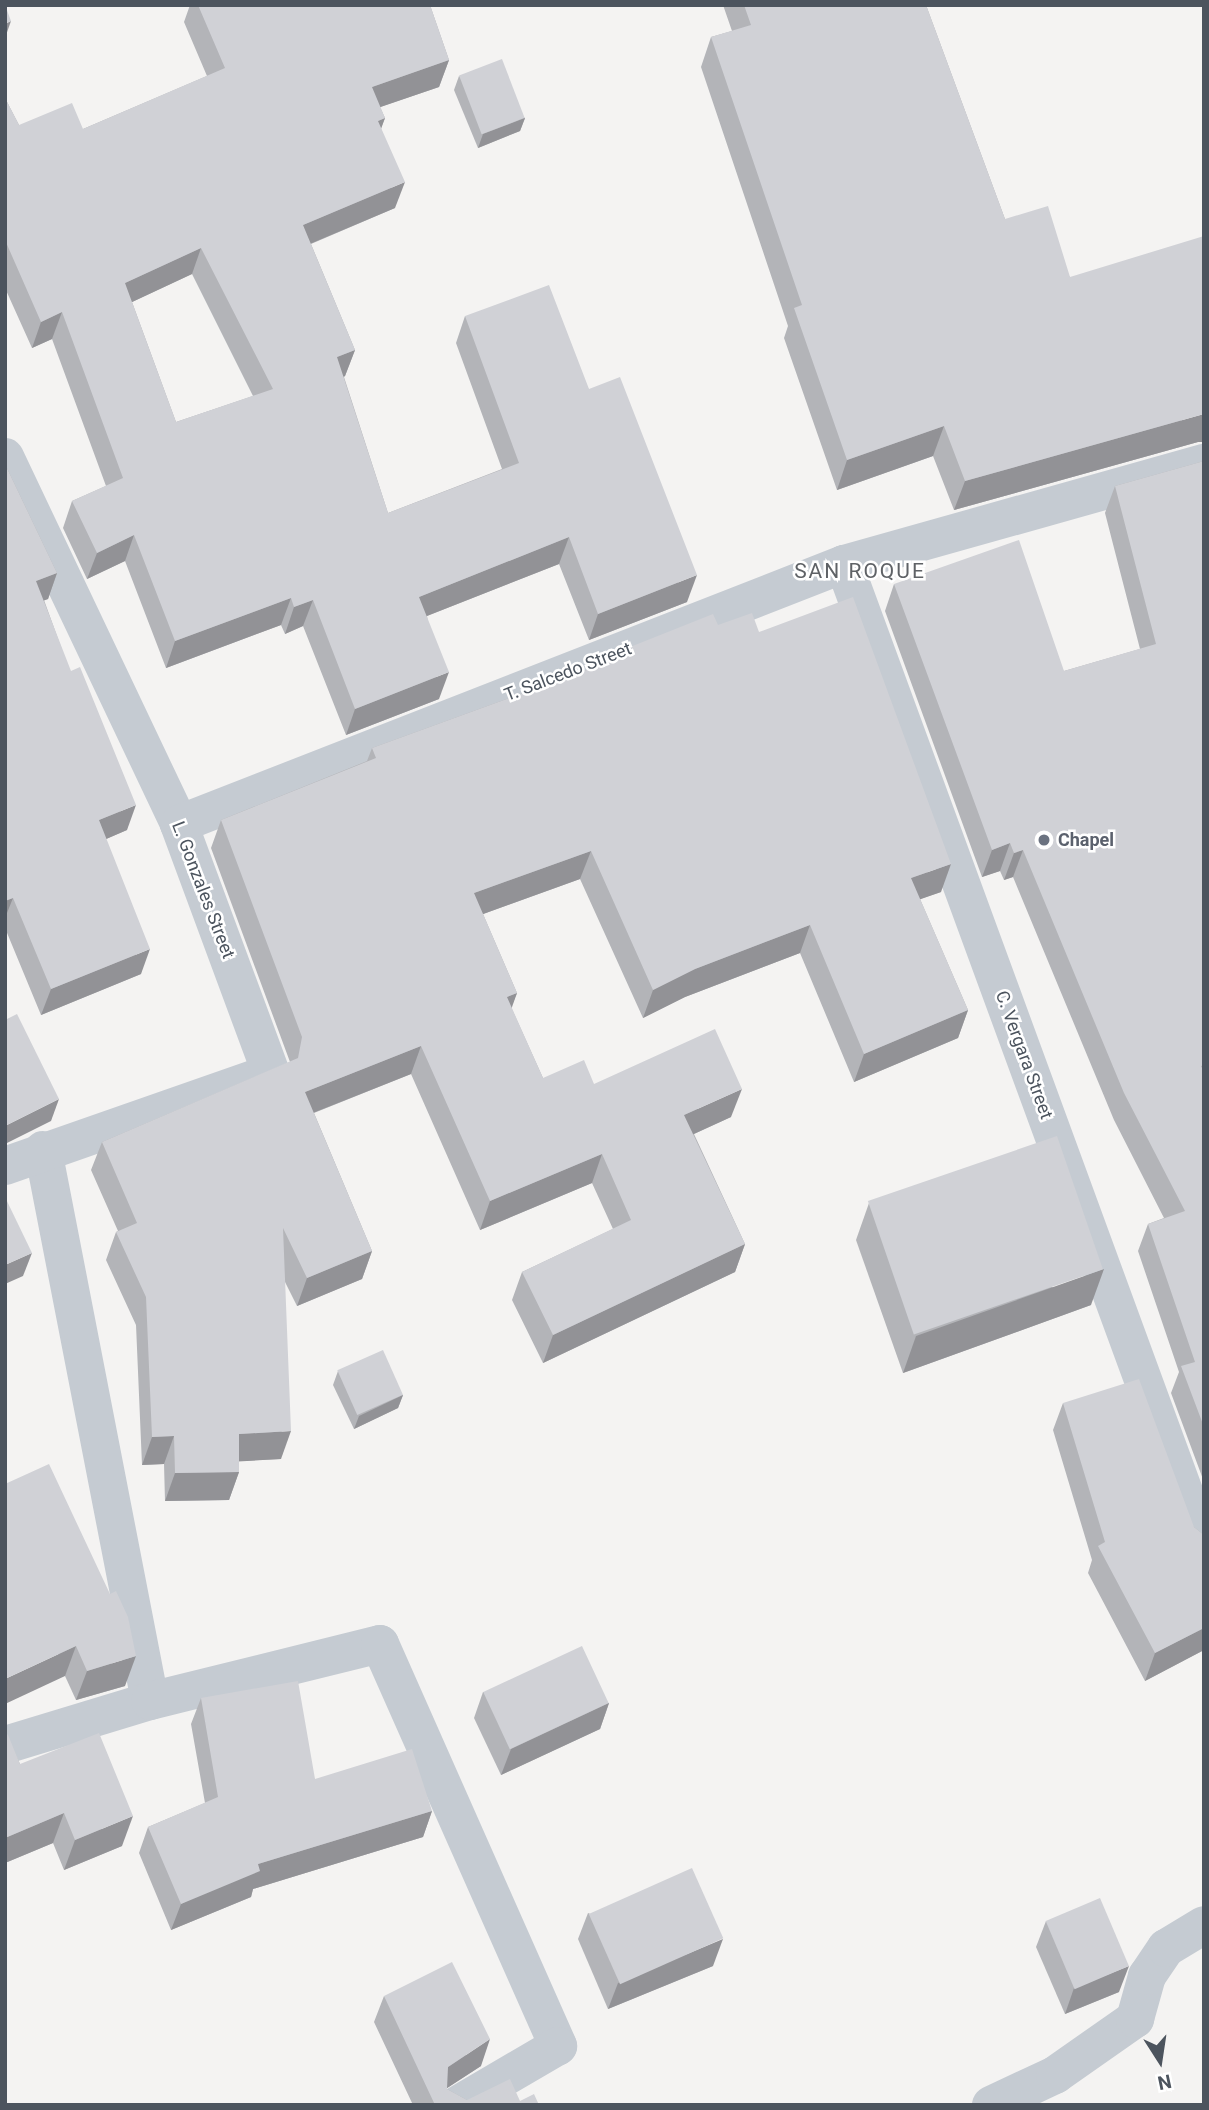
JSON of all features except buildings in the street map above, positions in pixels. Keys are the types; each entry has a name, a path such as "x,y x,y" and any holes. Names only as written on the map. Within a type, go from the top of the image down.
{"street":[{"name":"L. Gonzales Street","path":"5,457 179,824 271,1073 43,1150 5,1166"},
{"name":"T. Salcedo Street","path":"179,824 844,564 1204,463"},
{"name":"C. Vergara Street","path":"844,564 1204,1546"},
{"path":"43,1150 150,1701"},
{"path":"5,1745 150,1701 380,1644 558,2046 457,2105"},
{"path":"991,2105 1055,2075 1135,2019 1147,1976 1166,1948 1204,1925"}],"place":[{"name":"Chapel","path":"1044,840"}],"district":[{"name":"SAN ROQUE","path":"860,571"}]}
